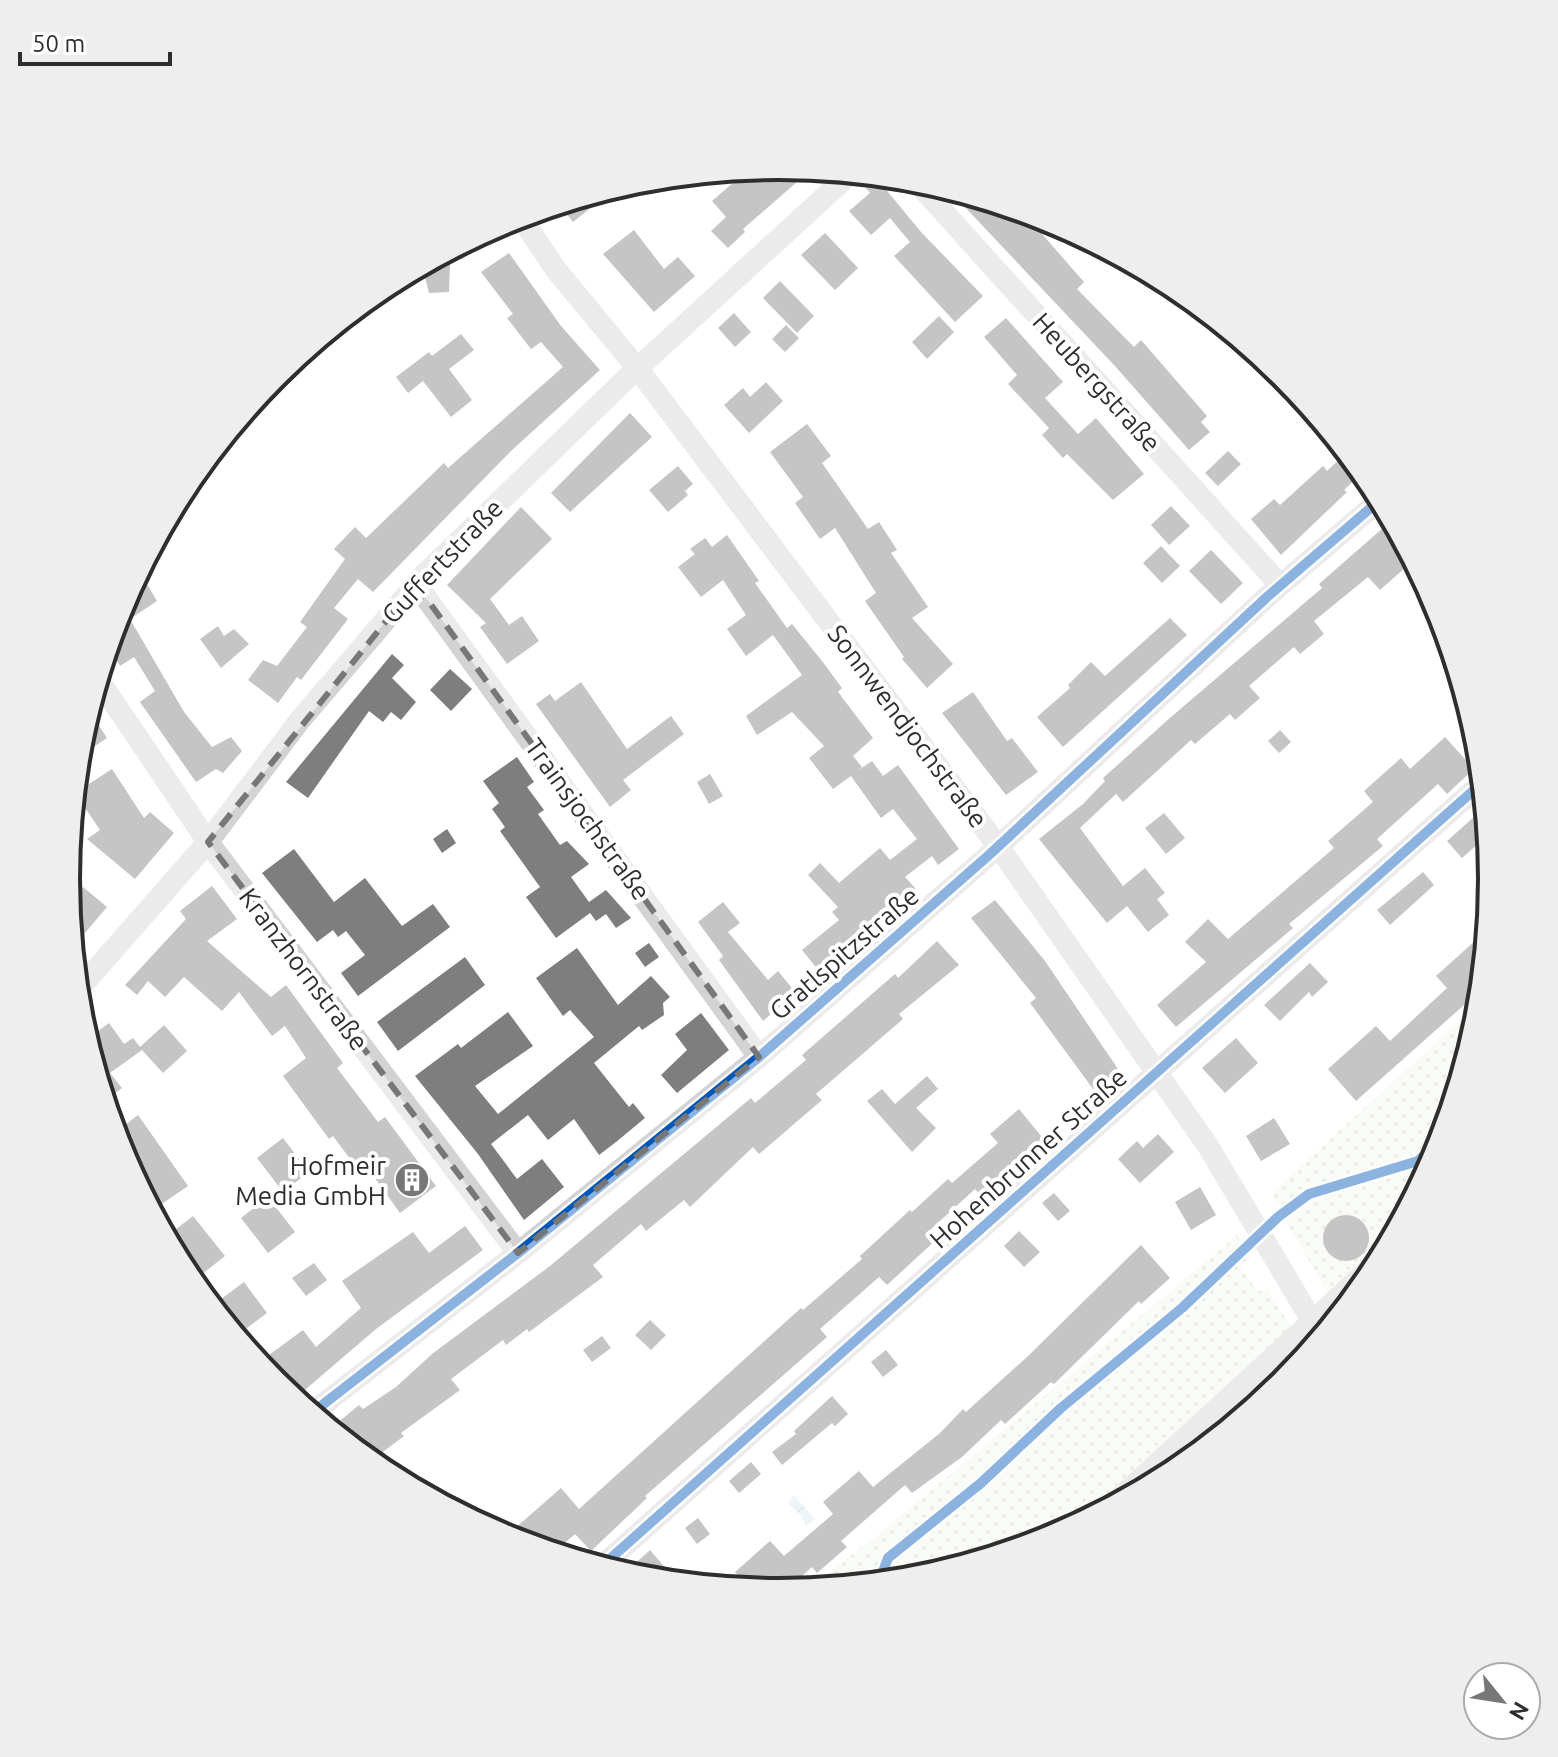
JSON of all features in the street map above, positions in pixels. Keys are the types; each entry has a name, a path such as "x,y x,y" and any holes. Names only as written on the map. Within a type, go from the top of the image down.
{"street":[{"name":"Guffertstraße","path":"87,979 208,842 300,720 416,584 638,369 841,182"},
{"name":"Heubergstraße","path":"930,196 1280,585"},
{"name":"Sonnwendjochstraße","path":"527,227 557,271 638,369 998,846 1208,1146 1316,1326"},
{"name":"Gratlspitzstraße","path":"321,1406 518,1253 759,1057 998,846 1280,585 1371,508"},
{"name":"Trainsjochstraße","path":"416,584 759,1057"},
{"name":"Kranzhornstraße","path":"106,691 208,842 518,1253"},
{"name":"Hohenbrunner Straße","path":"612,1557 1472,791"},
{"path":"1173,1456 1293,1351"}],"highlighted area":[{"path":"416,584 759,1057 518,1253 208,842"}],"shaded area":[{"path":"1465,1016 1441,1103 1406,1188 1360,1267 1331,1299 1271,1194"},
{"path":"1238,1235 1251,1257 1240,1266 1258,1292 1267,1288 1294,1332 1111,1493 1046,1524 960,1554 870,1572 823,1576 868,1543"}],"water":[{"path":"794,1495 815,1519 806,1526 800,1514 788,1504"}],"building":[{"path":"735,181 798,181 743,229 745,232 728,248 711,231 726,217 712,201"},
{"path":"863,184 884,188 921,232 983,296 955,322 894,256 910,242 890,218 871,235 849,211 870,193"},
{"path":"596,204 573,222 566,213"},
{"path":"962,204 1039,230 1084,282 1077,289 1134,347 1141,340 1207,416 1201,422 1210,432 1189,450 1114,365"},
{"path":"634,230 664,269 678,257 695,276 654,312 603,254"},
{"path":"825,233 858,268 835,290 801,255"},
{"path":"509,253 561,326 600,370 511,451 373,592 358,579 334,608 348,619 301,680 297,677 278,703 248,680 263,660 277,666 307,627 300,622 345,559 334,549 355,527 366,538 444,463 448,468 563,367 541,342 531,349 507,318 513,314 481,272"},
{"path":"450,264 449,292 429,293 425,276"},
{"path":"780,281 814,316 797,333 763,298"},
{"path":"734,313 751,332 735,347 718,328"},
{"path":"939,316 954,332 927,359 912,342"},
{"path":"1006,318 1063,382 1045,398 1078,434 1096,418 1144,474 1113,500 1067,454 1063,458 1042,435 1049,428 1008,384 1017,375 984,337"},
{"path":"786,325 799,338 785,352 772,339"},
{"path":"461,334 474,350 449,369 472,400 451,417 423,381 408,393 396,377 429,352 432,356"},
{"path":"766,382 783,401 749,433 724,405 743,388 750,397"},
{"path":"630,413 652,437 570,512 551,493"},
{"path":"807,424 831,456 822,463 868,529 879,522 897,550 891,553 928,607 912,618 953,664 927,688 902,659 904,657 865,601 876,593 835,528 820,539 795,503 803,497 770,452"},
{"path":"1228,451 1241,464 1218,486 1205,473"},
{"path":"1339,460 1354,481 1344,490 1347,492 1281,555 1251,519 1274,499 1280,505 1323,466 1327,471"},
{"path":"678,466 693,484 685,491 688,495 668,512 649,490"},
{"path":"1171,506 1190,526 1169,545 1151,525"},
{"path":"521,507 552,539 490,599 509,625 522,616 539,641 507,664 480,627 486,623 447,585"},
{"path":"1383,528 1405,568 1380,590 1368,577 1314,621 1324,634 1300,654 1294,647 1249,686 1260,698 1235,720 1230,714 1195,744 1191,740 1123,802 1116,794 1080,828 1123,886 1145,868 1165,893 1157,899 1169,915 1148,932 1127,906 1107,923 1039,839 1083,804 1105,781 1103,778 1171,717 1322,588 1319,584"},
{"path":"727,535 759,581 755,583 787,628 792,624 822,661 842,688 838,692 873,738 853,756 862,767 857,771 872,761 883,776 898,765 959,849 938,865 932,856 905,877 916,889 819,971 802,950 839,920 832,912 838,907 808,875 820,863 839,883 880,848 890,860 917,839 893,809 881,818 851,776 833,789 809,758 824,746 792,712 757,735 746,716 802,675 773,635 746,656 727,629 746,615 723,580 701,597 678,567 695,554 690,549 705,538 712,547"},
{"path":"1161,546 1180,566 1162,583 1143,563"},
{"path":"1211,550 1243,583 1221,604 1189,571"},
{"path":"147,584 157,601 130,619 133,611"},
{"path":"1170,618 1187,635 1063,747 1037,717 1070,688 1068,685 1091,662 1105,676"},
{"path":"130,619 184,712 212,747 231,737 242,751 223,773 216,769 196,782 140,702 155,691 134,657 120,666 116,659"},
{"path":"218,626 224,636 234,629 249,644 221,668 200,639"},
{"path":"392,654 404,665 392,678 416,702 401,720 391,712 383,722 369,711 308,798 286,782"},
{"path":"450,669 472,689 451,711 430,690"},
{"path":"581,682 627,749 671,716 684,734 623,780 631,790 610,807 536,704 550,694 555,701"},
{"path":"973,692 1007,741 1012,738 1038,772 1006,795 942,713"},
{"path":"98,723 107,738 92,748"},
{"path":"1280,730 1291,742 1279,753 1268,741"},
{"path":"1445,737 1468,763 1470,773 1447,794 1438,784 1377,839 1383,846 1289,924 1293,928 1176,1027 1157,1005 1206,962 1185,942 1208,919 1228,939 1334,848 1328,841 1373,802 1364,791 1401,758 1410,769"},
{"path":"517,757 534,782 527,787 544,810 538,814 560,845 567,841 589,864 571,877 589,902 606,890 631,918 616,928 606,914 596,921 590,913 556,938 526,897 540,887 500,831 505,827 492,809 499,803 483,781"},
{"path":"112,769 144,818 150,812 174,833 135,879 87,839 100,830 84,806 86,786"},
{"path":"710,774 723,796 709,804 697,782"},
{"path":"1164,813 1185,838 1166,854 1145,828"},
{"path":"1475,816 1477,845 1462,858 1447,841"},
{"path":"447,829 456,843 442,853 433,839"},
{"path":"294,849 334,902 365,878 402,926 433,904 450,927 358,996 341,973 365,955 346,931 338,937 333,930 317,942 262,873"},
{"path":"1423,872 1434,885 1390,925 1377,910"},
{"path":"212,886 237,919 207,941 271,997 286,985 343,1063 337,1068 378,1122 385,1117 436,1186 400,1213 369,1170 362,1175 333,1136 329,1139 283,1076 306,1058 285,1026 272,1036 239,992 222,1011 184,977 165,997 148,981 137,995 125,985 186,919 180,911"},
{"path":"83,887 107,907 82,936 81,924 80,890"},
{"path":"995,900 1045,961 1122,1075 1096,1093 1030,1003 1036,998 971,918"},
{"path":"723,902 740,923 728,932 768,980 778,971 796,993 763,1021 719,960 723,956 698,922"},
{"path":"937,941 959,965 899,1014 903,1019 816,1094 822,1100 759,1154 753,1147 690,1207 684,1200 646,1231 641,1224 593,1265 603,1277 529,1332 527,1329 506,1345 503,1340 451,1379 460,1390 401,1433 404,1436 381,1453 348,1429 341,1420 359,1405 363,1409 396,1387 432,1354 550,1266 751,1098 755,1103 806,1060 802,1055 895,974 898,978"},
{"path":"1475,941 1467,1002 1356,1101 1328,1069 1376,1026 1390,1041 1447,988 1436,976"},
{"path":"649,943 659,957 645,967 635,953"},
{"path":"577,948 618,1005 651,976 670,997 663,1003 664,1015 642,1030 639,1026 594,1063 629,1107 633,1103 645,1118 616,1142 599,1155 574,1119 548,1140 528,1115 491,1144 517,1179 542,1159 564,1187 524,1220 478,1154 415,1076 458,1044 461,1048 508,1012 533,1046 475,1086 498,1114 594,1037 570,1010 563,1016 536,978"},
{"path":"465,957 485,985 398,1051 377,1022"},
{"path":"1310,963 1328,982 1312,997 1309,992 1280,1021 1264,1005"},
{"path":"701,1013 729,1050 677,1093 661,1075 687,1050 675,1034"},
{"path":"109,1023 124,1044 133,1038 140,1047 164,1025 187,1051 163,1073 142,1050 110,1073 122,1088 114,1094 97,1032"},
{"path":"1236,1038 1258,1063 1225,1093 1202,1068"},
{"path":"927,1076 938,1089 916,1108 936,1128 912,1152 867,1101 882,1089 895,1104"},
{"path":"1019,1109 1046,1142 1008,1175 1011,1179 986,1201 975,1189 929,1231 937,1239 887,1285 879,1277 820,1329 827,1337 645,1496 647,1498 591,1551 575,1534 564,1543 517,1526 561,1488 579,1509 801,1308 803,1310 862,1259 860,1256 910,1210 912,1212 948,1179 952,1183 998,1143 990,1134"},
{"path":"138,1115 188,1186 161,1204 125,1125"},
{"path":"1274,1118 1290,1144 1261,1161 1246,1136"},
{"path":"1158,1134 1174,1152 1140,1183 1118,1159 1137,1141 1143,1148"},
{"path":"283,1138 309,1172 283,1192 257,1158"},
{"path":"1200,1187 1216,1215 1191,1230 1175,1202"},
{"path":"1054,1193 1070,1211 1058,1221 1042,1203"},
{"path":"268,1197 295,1232 268,1253 241,1218"},
{"path":"1346,1215 1362,1222 1369,1238 1362,1254 1346,1261 1330,1254 1323,1238 1330,1222"},
{"path":"193,1216 225,1256 203,1274 175,1230"},
{"path":"465,1226 483,1250 376,1329 304,1391 269,1355 303,1330 316,1347 361,1308 342,1281 413,1232 429,1253"},
{"path":"1019,1231 1040,1252 1024,1267 1004,1246"},
{"path":"1141,1245 1170,1278 1141,1304 1139,1301 1054,1384 1051,1382 1005,1424 1001,1420 962,1457 912,1493 905,1485 841,1541 847,1547 817,1573 812,1567 801,1577 739,1576 735,1572 770,1541 784,1556 833,1514 823,1502 859,1471 873,1487 940,1433 963,1409 966,1412"},
{"path":"314,1263 327,1280 306,1296 292,1278"},
{"path":"244,1282 267,1313 245,1329 221,1299"},
{"path":"650,1320 666,1335 651,1350 635,1335"},
{"path":"602,1336 611,1348 592,1362 583,1350"},
{"path":"886,1350 898,1365 883,1377 871,1362"},
{"path":"832,1396 848,1414 835,1426 832,1423 782,1465 772,1452 796,1434 794,1431"},
{"path":"751,1462 761,1474 739,1493 729,1481"},
{"path":"698,1518 710,1534 697,1544 685,1528"},
{"path":"650,1550 665,1568 643,1564 636,1563"}],"cycle path":[{"path":"321,1406 518,1253 759,1057 989,855 1267,597 1371,508"},
{"path":"612,1557 1472,791"},
{"path":"884,1570 888,1558 981,1483 1061,1408 1182,1308 1278,1217 1309,1194 1418,1161"}],"place":[{"name":"Hofmeir Media GmbH","path":"412,1180"}]}
